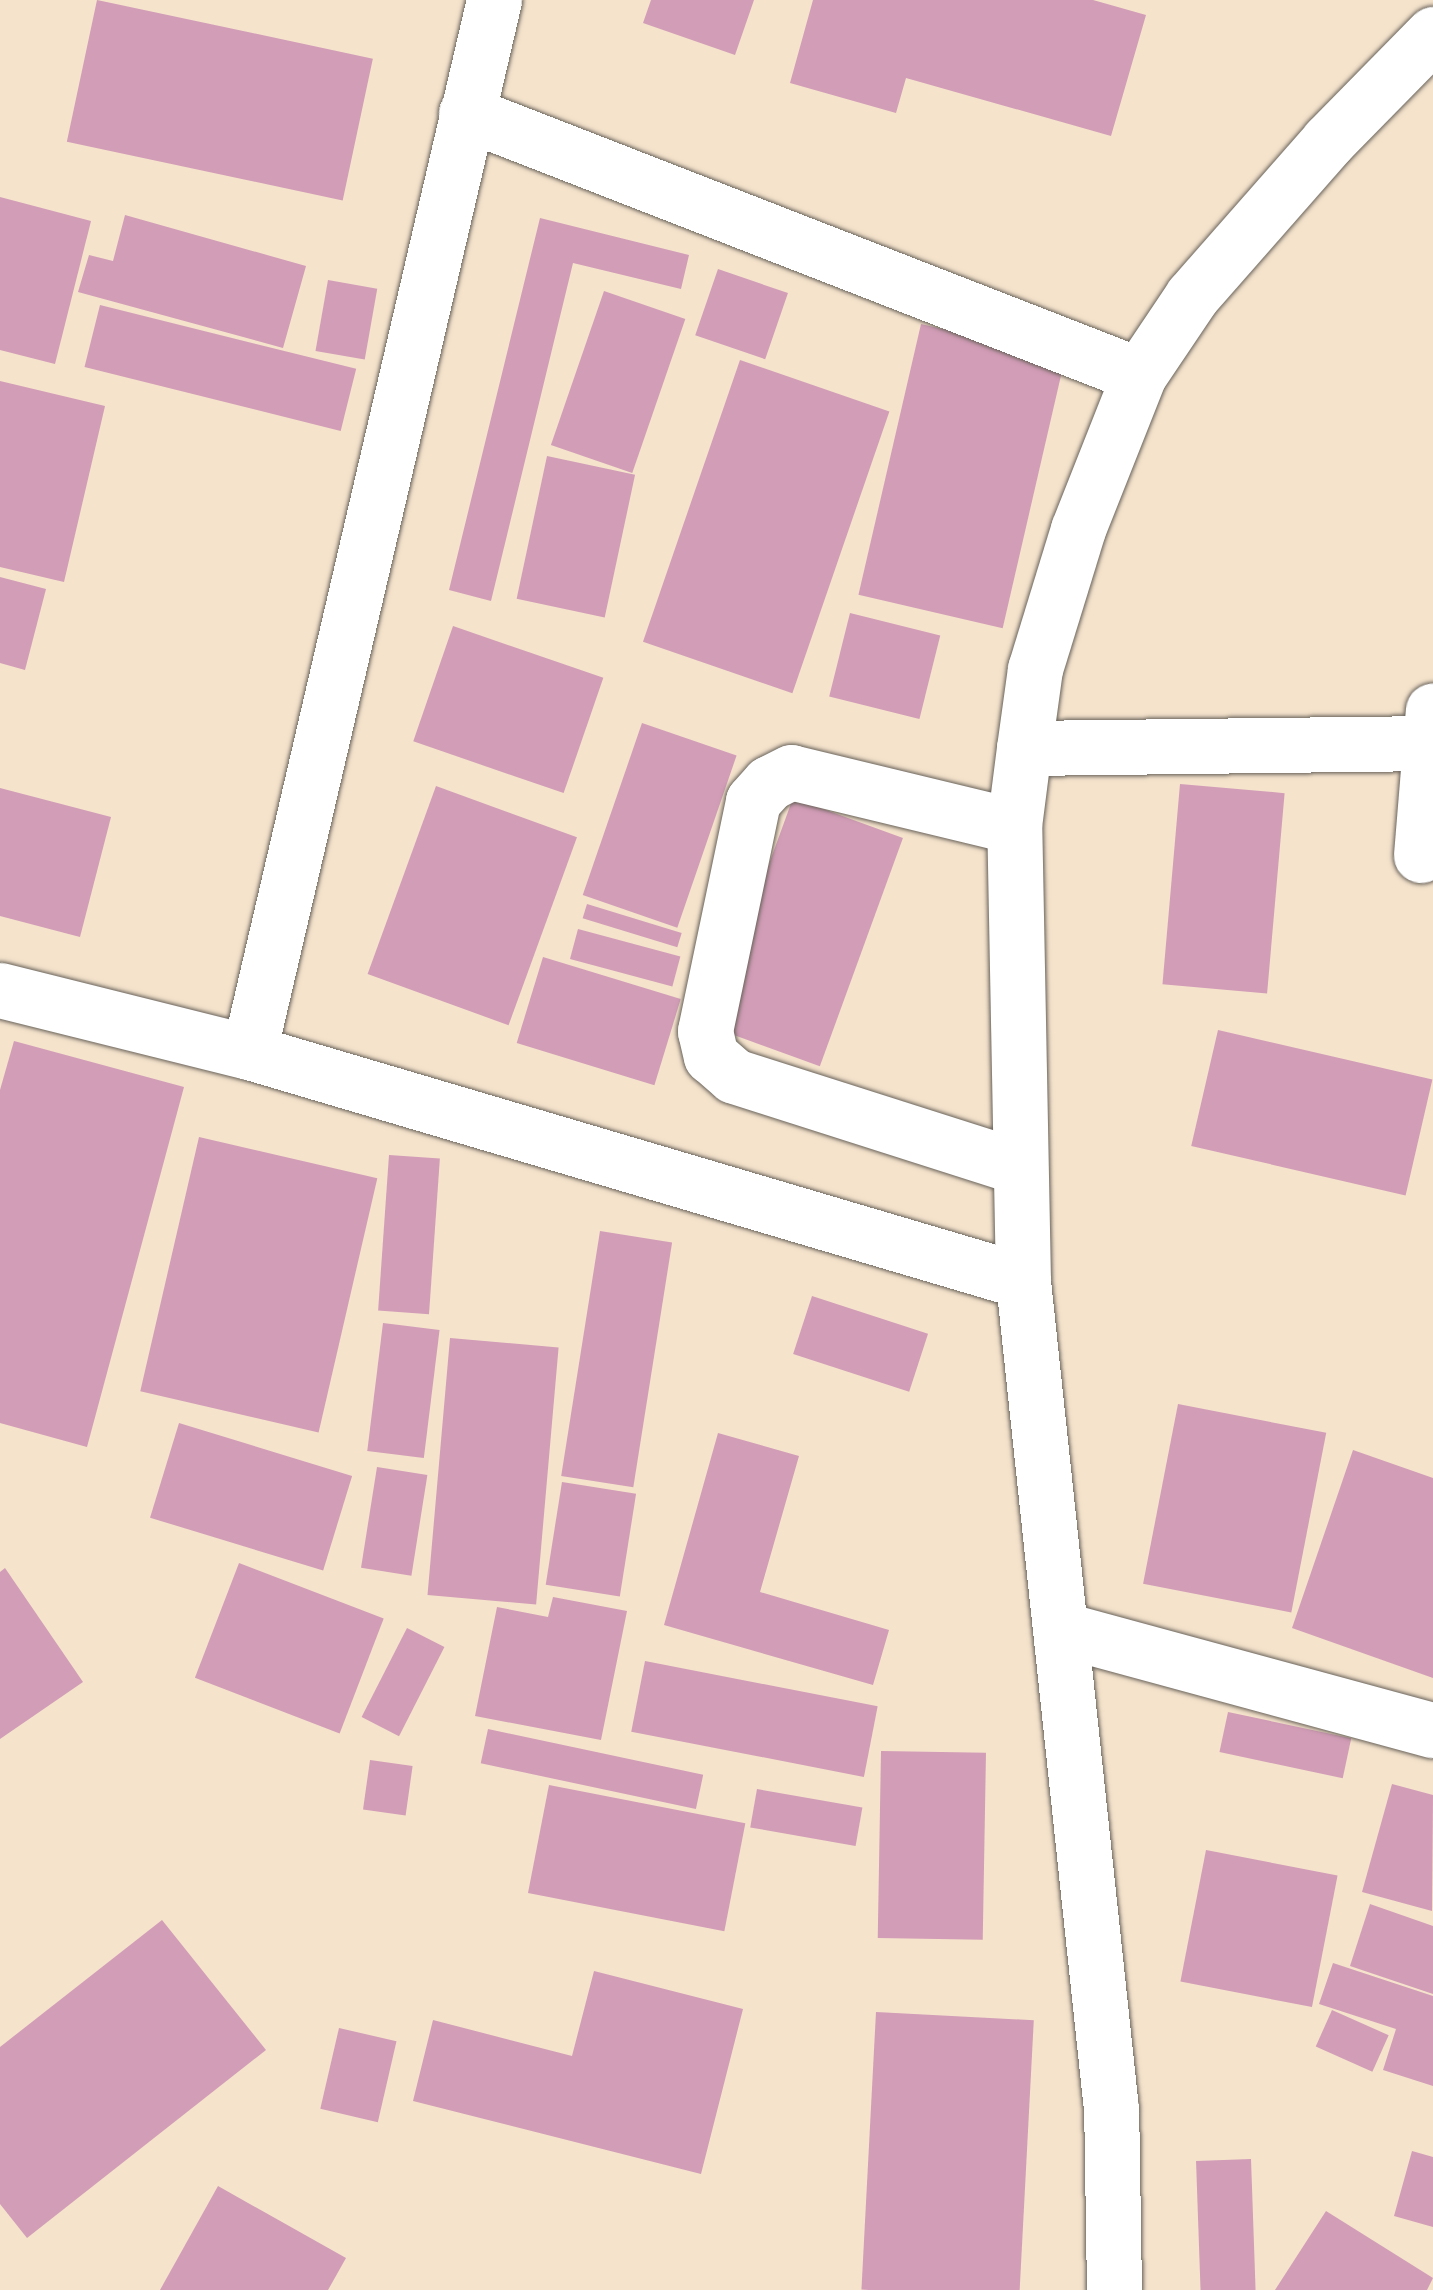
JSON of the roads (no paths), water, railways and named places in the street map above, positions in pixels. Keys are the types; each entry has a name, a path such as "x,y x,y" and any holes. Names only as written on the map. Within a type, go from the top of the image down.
{"street":[{"path":"249,1052 494,0"},
{"path":"1114,2290 1111,2109 1064,1630 1023,1281 1014,826 1035,669 1062,582 1138,375 1192,296 1433,34"},
{"path":"466,113 1138,375"},
{"path":"1024,748 1432,727 1421,854"},
{"path":"1014,826 790,772 769,783 753,800 704,1031 711,1056 734,1076 1020,1167"},
{"path":"0,990 249,1052 1023,1281"},
{"path":"1064,1630 1433,1730"}]}
